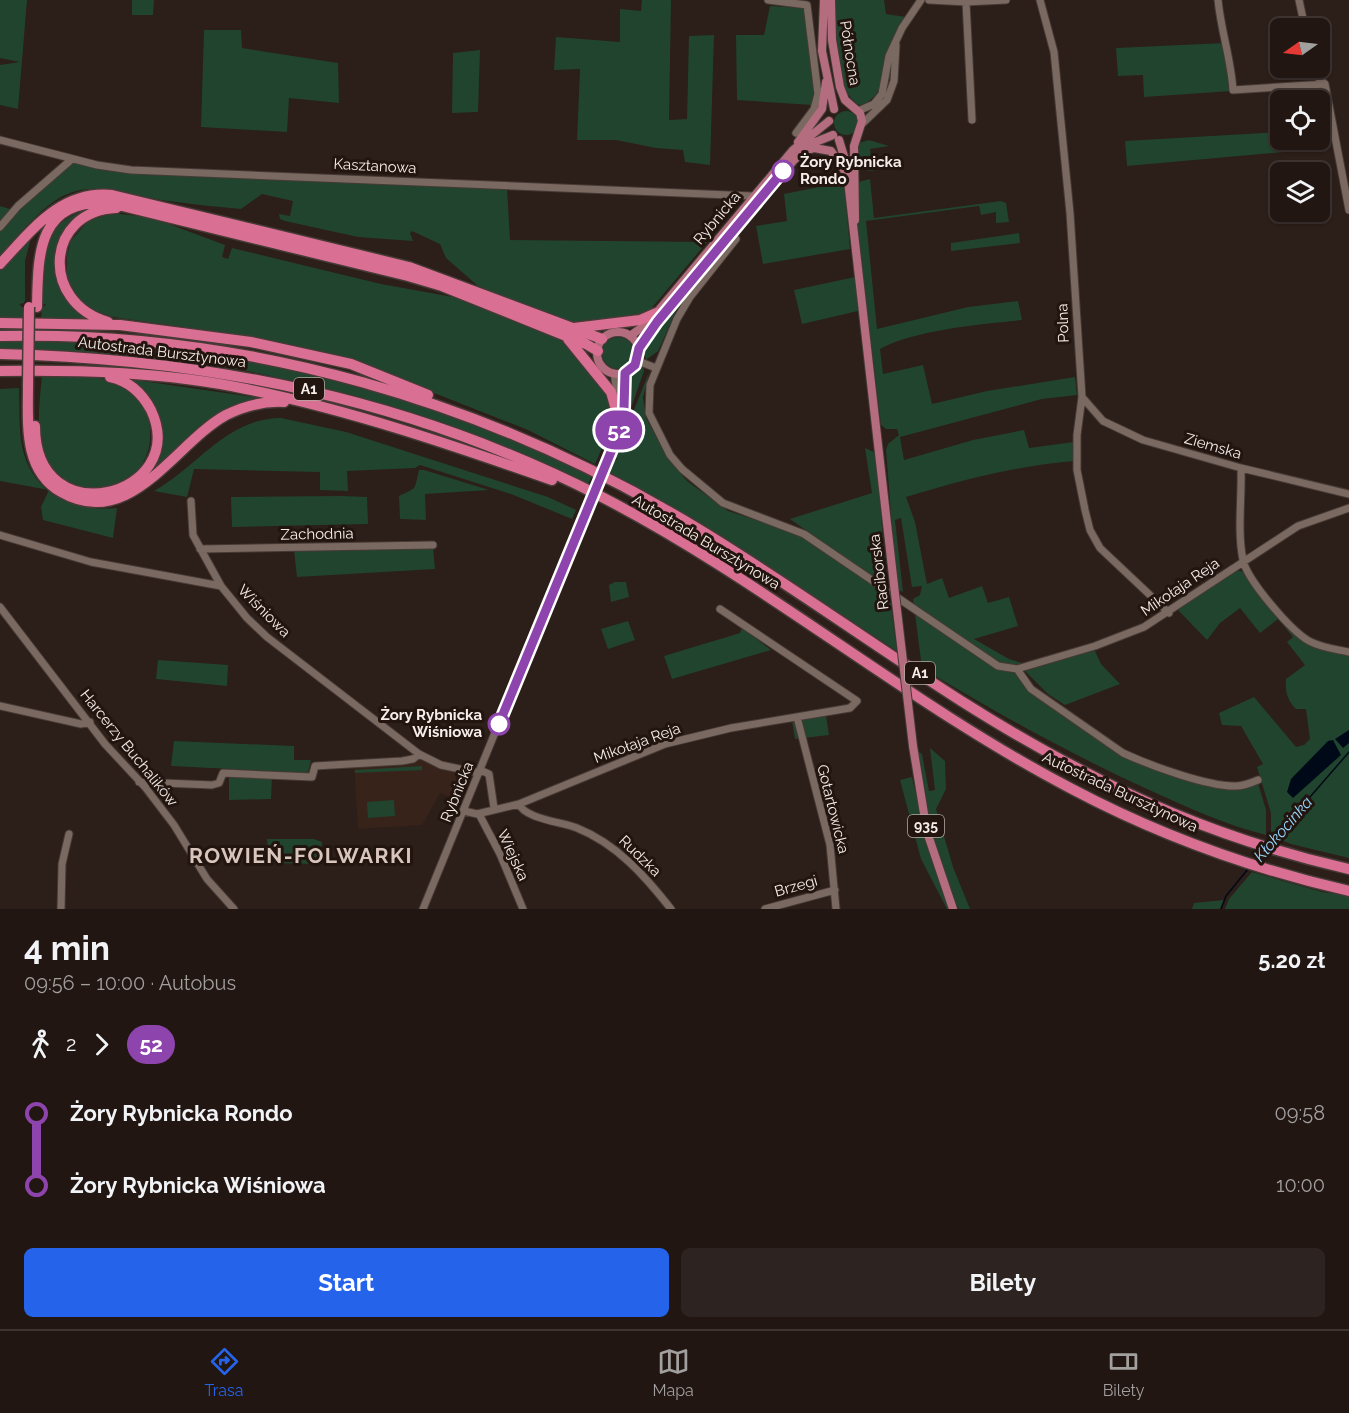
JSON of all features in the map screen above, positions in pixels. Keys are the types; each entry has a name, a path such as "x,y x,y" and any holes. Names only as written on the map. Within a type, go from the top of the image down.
{"highway":[{"path":"0,264 60,205 77,197 112,195 409,267 444,278 568,333 598,351"},
{"path":"33,307 38,252 45,234 56,220 72,208 89,203 110,203 408,276 442,286 568,333 602,339"},
{"path":"120,325 94,316 74,303 62,281 59,262 67,236 80,221 104,209 128,208"},
{"path":"44,220 32,250 32,385 29,444 37,467 56,489 80,501 118,499 139,488 225,416 261,404 305,404"},
{"path":"568,333 640,320 656,313"},
{"path":"0,322 120,325 251,342 351,364 455,405 488,423"},
{"path":"568,333 611,392 616,410"},
{"name":"Autostrada Bursztynowa","path":"0,336 94,336 238,353 374,385 488,423 592,470 695,527 984,714 1080,770 1154,805 1243,840 1287,854 1349,869"},
{"name":"Autostrada Bursztynowa","path":"0,354 64,356 164,364 240,375 317,391 449,431 528,463 600,497 731,573 927,703 1022,761 1145,824 1228,857 1349,891"},
{"path":"0,371 92,372 245,388 391,427 600,497"},
{"path":"32,385 35,431 45,466 53,476 71,490 93,495 116,492 134,482 149,464 155,446 156,428 148,404 133,387 114,378 92,372"}],"main road":[{"name":"Północna","path":"824,0 821,39 834,109"},
{"name":"Północna","path":"831,0 832,40 837,72 843,96 855,109"},
{"path":"792,150 822,109 827,80"},
{"path":"829,121 834,109 855,109 862,123"},
{"name":"935","path":"829,121 836,138"},
{"name":"Rybnicka","path":"630,336 648,323 792,150 829,121"},
{"name":"935","path":"856,139 862,123"},
{"path":"836,138 856,139"},
{"name":"Rybnicka","path":"639,348 747,214 802,152 813,143 836,138"},
{"name":"Raciborska","path":"836,138 847,176 894,585 927,832 953,907"},
{"name":"Raciborska","path":"854,232 856,139"},
{"path":"802,152 814,148 831,151 847,176"},
{"path":"618,332 630,336 639,348 638,361 625,373 614,373 603,367 598,351 602,339 618,332"}],"street":[{"path":"768,0 807,5 818,94 814,109 796,133"},
{"path":"855,109 874,104 882,94 889,56 921,0"},
{"path":"929,0 966,2 1006,0"},
{"name":"Polna","path":"1040,0 1050,33 1057,76 1082,397 1077,435 1077,470 1090,530 1111,562 1169,613"},
{"path":"1218,0 1221,26 1230,54 1233,90 1325,84"},
{"path":"1299,0 1303,18"},
{"path":"966,2 972,120"},
{"path":"862,123 881,108 891,92 897,41"},
{"path":"1318,78 1325,84 1349,210"},
{"name":"Kasztanowa","path":"0,140 72,159 131,170 753,196"},
{"path":"0,227 18,206 72,159"},
{"name":"Rybnicka","path":"736,239 690,297 677,319 656,368 648,396 652,423 676,463 709,493 735,509 781,523 804,534 998,666 1017,669"},
{"path":"638,361 656,368"},
{"name":"Rybnicka","path":"609,453 618,400 614,373"},
{"name":"Rybnicka","path":"423,909 621,423 625,373"},
{"name":"Ziemska","path":"1082,397 1102,421 1119,431 1240,468 1349,495"},
{"path":"1240,468 1243,562 1254,582 1298,632 1323,647 1349,652"},
{"path":"190,501 190,520 200,549 221,586"},
{"name":"Mikołaja Reja","path":"1017,669 1112,640 1144,627 1169,613 1229,569 1298,526 1349,508"},
{"name":"Wiśniowa","path":"0,535 91,562 221,586 247,618 267,637 419,754 441,765 479,771"},
{"name":"Zachodnia","path":"200,549 433,545"},
{"name":"Harcerzy Buchalików","path":"0,607 174,825 207,879 234,909"},
{"name":"Mikołaja Reja","path":"479,814 494,808 519,804 665,744 850,708 857,701 720,609"},
{"path":"1017,669 1031,689 1123,753 1138,760 1163,769 1235,786 1258,780"},
{"path":"0,706 81,724 90,722"},
{"name":"Gotartowicka","path":"797,717 804,754 828,833 836,909"},
{"path":"139,782 212,785 219,783 223,774 312,777 315,766 402,761 413,759 419,754"},
{"path":"479,771 489,774 494,808"},
{"name":"Rudzka","path":"519,804 529,813 576,827 617,850 671,909"},
{"path":"464,811 479,814"},
{"name":"Wiejska","path":"479,814 500,854 523,909"},
{"path":"61,909 62,864 69,834"},
{"name":"Brzegi","path":"765,909 835,890"}],"shaded area":[{"path":"425,759 464,771 470,778 459,800 440,793 422,825 358,829 354,765"}],"green space":[{"path":"0,0 27,0 18,109 0,105 0,65 20,62 0,58"},
{"path":"132,0 154,0 153,15 132,15"},
{"path":"642,0 671,0 669,120 687,119 689,36 714,35 710,165 685,162 683,150 656,148 616,140 577,140 580,69 554,70 556,37 620,42 620,9 641,11"},
{"path":"835,0 884,0 886,14 906,17 884,82 877,94 868,102 859,105 849,96 838,71"},
{"path":"770,6 805,8 817,103 813,105 737,100 736,35 764,35"},
{"path":"204,30 241,30 242,48 338,63 339,103 289,98 287,132 201,127"},
{"path":"1225,43 1232,91 1144,97 1143,75 1118,76 1116,48"},
{"path":"480,50 478,112 452,113 453,53"},
{"path":"846,111 854,115 858,123 854,131 846,135 838,131 834,123 838,115"},
{"path":"1270,133 1270,150 1306,150 1127,166 1125,141"},
{"path":"869,140 889,146 870,149 873,171 857,169 859,143"},
{"path":"64,161 121,171 507,188 510,240 707,242 646,315 579,326 566,323 478,286 446,258 440,244 412,231 410,233 413,241 358,237 285,221 280,219 279,214 290,216 293,201 262,194 241,209 168,201 113,190 86,189 72,192 43,210 0,257 0,206 10,209 63,165"},
{"path":"870,179 874,218 1001,201 1006,203 1009,222 996,223 996,212 981,215 979,206 866,221 877,329 968,307 1018,301 1022,320 948,329 894,342 880,349 883,374 923,365 932,404 987,391 1075,377 1077,395 1042,399 900,437 904,460 973,440 1024,430 1029,448 1074,442 1074,461 989,474 906,497 915,522 927,584 942,578 949,598 982,586 988,603 1009,597 1018,626 974,639 1009,659 1025,664 1000,664 914,608 913,599 920,595 922,586 912,587 901,518 895,520 903,592 897,589 886,450 888,444 899,435 897,429 886,429 881,425 857,227 858,182"},
{"path":"844,182 850,249 763,264 756,226 787,221 784,194"},
{"path":"95,207 68,226 55,251 54,265 62,290 79,312 90,320 41,318 42,309 46,304 42,304 44,255 53,231 76,214"},
{"path":"113,213 153,218 225,245 222,257 228,259 232,248 381,284 464,299 565,340 608,393 613,409 608,434 595,464 528,430 348,359 240,335 113,317 90,309 76,298 67,282 67,256 71,241 88,221"},
{"path":"1019,233 1020,243 951,251 951,243"},
{"path":"31,238 25,261 25,300 24,303 19,304 24,309 24,318 0,318 0,270"},
{"path":"703,273 676,311 658,351 646,360 642,349 670,310"},
{"path":"855,277 858,311 802,324 794,290"},
{"path":"618,337 629,342 634,353 629,364 618,369 607,364 602,353 607,342"},
{"path":"0,341 141,344 200,352 316,376 428,408 538,450 593,474 587,486 378,409 272,376 156,358 0,349"},
{"path":"643,366 644,371 624,428 627,378"},
{"path":"649,372 643,398 646,418 668,459 687,481 728,511 792,532 818,546 890,597 897,651 738,547 609,472 613,461 618,459 615,458"},
{"path":"42,375 81,376 110,381 130,391 138,400 149,422 149,446 141,465 127,479 110,487 90,489 72,485 55,473 41,444 39,414"},
{"path":"129,379 267,399 179,446 149,472 160,446 159,422 148,399"},
{"path":"19,388 20,430 24,454 30,469 47,490 0,481 0,389"},
{"path":"281,418 346,432 548,497 576,510 572,519 511,494 420,465 415,468 347,471 348,491 320,490 320,472 194,469 187,497 154,491 228,435 262,420"},
{"path":"865,448 876,453 887,587 790,519 872,493"},
{"path":"419,470 489,490 425,494 426,520 400,519 399,496 414,488"},
{"path":"48,491 73,504 102,509 117,508 113,538 43,520 41,507"},
{"path":"231,497 367,497 368,524 232,527"},
{"path":"433,548 435,569 297,577 294,550"},
{"path":"1236,570 1244,572 1298,637 1318,649 1349,654 1349,858 1291,844 1271,836 1271,813 1257,767 1263,764 1241,726 1222,725 1219,713 1254,697 1296,747 1304,745 1310,739 1306,709 1296,709 1293,706 1287,695 1286,687 1286,679 1305,665 1287,642 1293,637 1278,619 1260,633 1240,608 1220,623 1207,640 1177,609"},
{"path":"615,582 626,582 629,597 611,602 609,585"},
{"path":"915,614 996,668 1014,673 1129,760 1166,773 1235,790 1258,783 1266,810 1266,835 1205,815 1089,761 1032,732 922,668"},
{"path":"628,621 635,640 608,649 601,629"},
{"path":"742,628 771,650 672,679 664,656 740,633"},
{"path":"1094,649 1101,664 1120,684 1065,705 1048,694 1025,671"},
{"path":"158,660 228,665 227,686 156,679"},
{"path":"826,716 829,735 795,739 792,721"},
{"path":"174,741 294,746 294,760 311,760 308,773 171,766"},
{"path":"930,748 945,761 946,789 936,809 953,867 970,909 959,909 942,872 930,831 916,750 922,754 929,791 935,790"},
{"path":"422,766 422,770 355,773 355,770"},
{"path":"229,776 272,776 271,799 229,800"},
{"path":"912,777 930,855 950,909 947,909 921,859 900,780"},
{"path":"394,800 395,816 368,818 367,802"},
{"path":"267,839 314,839 322,842 320,864 269,863"},
{"path":"1252,872 1322,892 1349,896 1349,909 1225,909 1229,899"},
{"path":"1224,900 1220,909 1192,909 1194,903"}],"water":[{"path":"1349,730 1349,743 1343,748 1335,739"},
{"path":"1333,740 1341,755 1293,798 1287,792 1291,779 1328,741"}],"waterway":[{"name":"Kłokocinka","path":"1271,842 1349,752"},
{"name":"Kłokocinka","path":"1255,861 1264,850"},
{"name":"Kłokocinka","path":"1221,909 1226,896 1248,869"}],"bus line":[{"name":"52","path":"499,724 609,451 618,435 624,408 625,373 635,365 639,357 639,348 657,322 783,171"}],"place":[{"name":"Żory Rybnicka Rondo","path":"783,171"},
{"name":"Żory Rybnicka Wiśniowa","path":"499,724"}],"district":[{"name":"ROWIEŃ-FOLWARKI","path":"301,855"}]}
